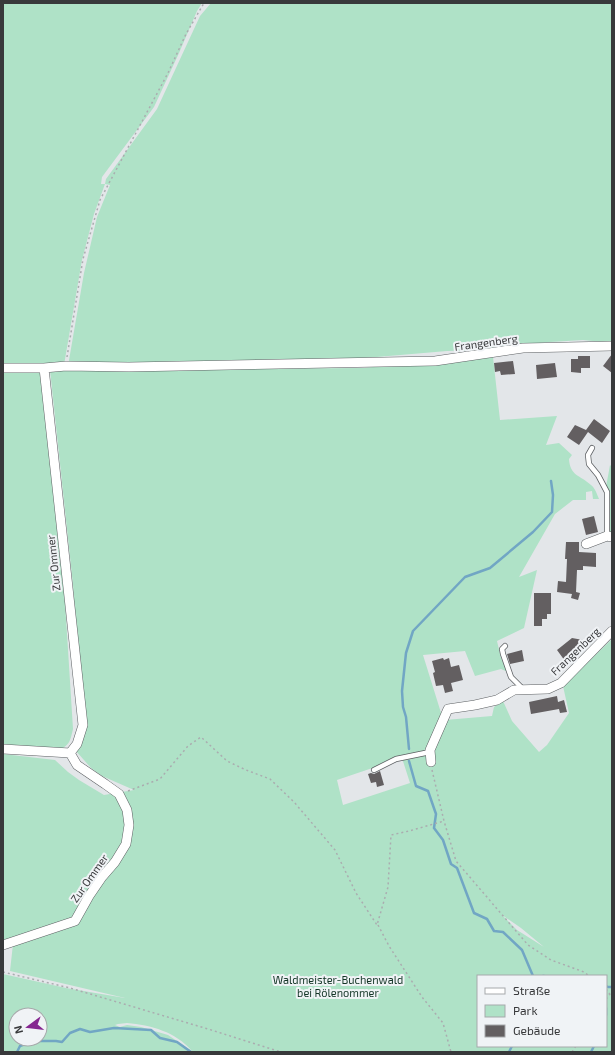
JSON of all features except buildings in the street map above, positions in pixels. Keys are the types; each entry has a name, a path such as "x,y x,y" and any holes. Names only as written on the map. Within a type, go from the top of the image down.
{"street":[{"name":"Frangenberg","path":"3,368 435,361 523,348 612,346"},
{"name":"Zur Ommer","path":"44,368 83,725 77,744 70,753"},
{"path":"586,544 609,537"},
{"name":"Frangenberg","path":"431,762 430,752 448,709 497,700 514,690 548,689 562,683 612,631"},
{"path":"3,749 70,753 77,765 119,794"},
{"name":"Zur Ommer","path":"3,945 75,921 89,896 102,877 115,862 126,844 129,825 127,810 119,794"}],"lane":[{"path":"592,448 588,455 589,464 598,475 607,492 609,537"},
{"path":"505,646 502,649 511,677 524,690"},
{"path":"374,770 396,759 430,752"}],"path":[{"path":"66,366 83,259 100,200 168,73 186,34 204,3"},
{"path":"119,794 160,779 188,746 201,737 227,761 270,779 294,802 335,850 356,893 389,946 422,997 443,1023 451,1052"},
{"path":"431,762 436,790 456,861 528,945 551,960 584,972 588,975"},
{"path":"377,925 388,887 391,835 409,832 444,821"},
{"path":"3,972 70,988 281,1052"},
{"path":"607,990 612,997"},
{"path":"607,997 610,994"}],"green space":[{"path":"3,3 202,3 154,107 102,177 101,184 105,184 94,214 82,260 64,365 3,366"},
{"path":"211,3 612,3 612,343 583,340 550,342 519,345 492,350 447,351 330,361 68,366 84,273 97,217 110,185 105,184 106,179 157,109 200,16"},
{"name":"Waldmeister-Buchenwald bei Rölenommer","path":"493,357 500,420 557,416 546,445 559,443 572,455 569,459 571,469 576,475 592,486 599,499 593,499 592,491 586,492 586,500 573,500 555,514 519,577 537,570 524,628 497,641 501,658 508,672 501,669 475,676 465,651 423,655 442,716 445,720 492,716 494,707 503,701 512,721 539,752 547,745 569,713 563,686 612,639 612,1052 3,1052 3,974 66,988 125,998 10,971 13,944 3,946 3,754 55,760 79,780 104,795 134,790 102,776 91,768 76,751 82,730 73,585 50,370 364,368 448,359","holes":["402,758 410,783 343,805 337,780","502,915 544,947 517,930","127,1023 154,1028 171,1034 186,1044 192,1051 168,1035 141,1027 127,1025 120,1027 115,1025"]},
{"path":"3,370 43,370 64,586 73,729 69,742 59,750 3,744"},
{"path":"610,465 612,467 612,535 606,533 609,515 604,498"}],"waterway":[{"path":"409,749 402,691 406,653 413,631 465,577 490,568 533,532 552,512 553,495 551,481"},
{"path":"409,761 416,786 428,791 436,814 434,828 443,840 451,864 457,868 474,913 487,919 494,931 503,932 522,950 533,975"},
{"path":"607,986 612,987"},
{"path":"17,1052 20,1046 33,1041 62,1042 70,1033 80,1029 90,1032 114,1028 151,1030 160,1038 177,1042 191,1052"},
{"path":"509,1052 512,1047"},
{"path":"591,1052 594,1047"}]}
